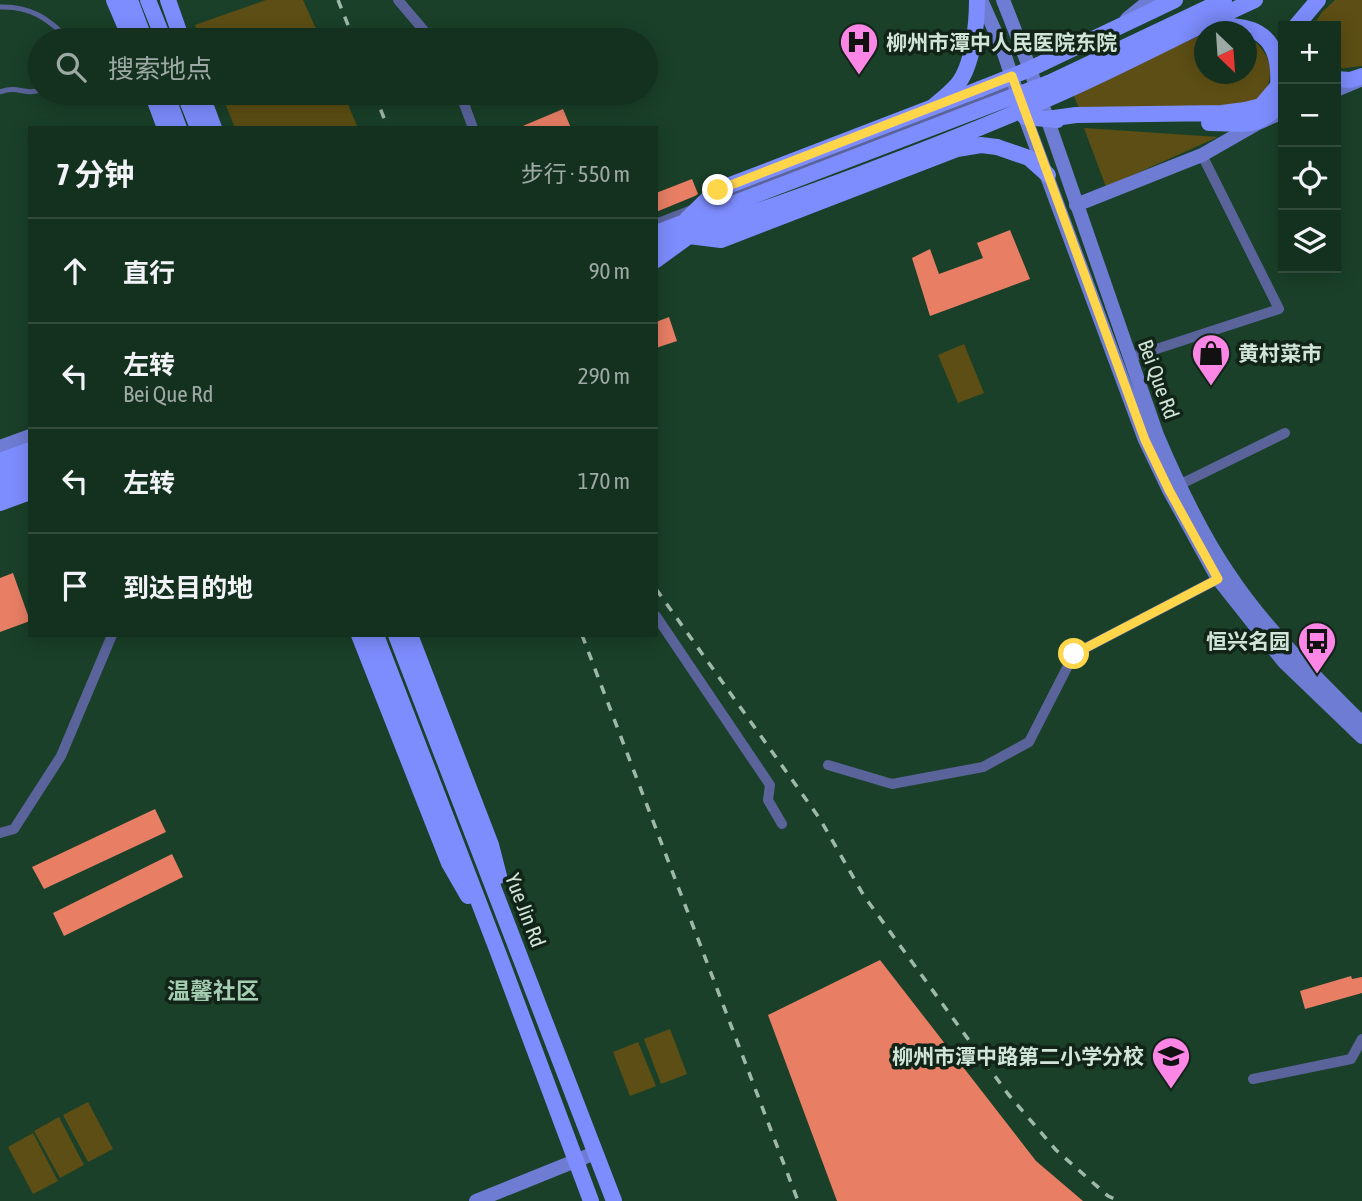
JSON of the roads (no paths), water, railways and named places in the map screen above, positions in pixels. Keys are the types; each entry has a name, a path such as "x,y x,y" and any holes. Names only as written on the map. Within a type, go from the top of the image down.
{"main road":[{"path":"114,0 126,28"},
{"path":"130,0 140,28"},
{"path":"148,0 159,28"},
{"path":"168,0 178,28"},
{"path":"931,109 959,83 970,56 979,0"},
{"path":"658,253 685,229 718,190 980,89 1014,80 1030,69 1175,0"},
{"path":"685,229 1018,95 1112,55 1224,0"},
{"path":"1210,21 1255,0"},
{"path":"1300,21 1318,0"},
{"path":"685,229 971,131 1061,94 1194,28"},
{"path":"1047,118 1076,115 1222,113 1261,106 1278,86 1278,66 1266,38 1257,32"},
{"path":"1341,79 1362,78"},
{"path":"1025,117 1079,122 1258,123 1278,104"},
{"path":"156,105 164,126"},
{"path":"170,105 178,126"},
{"path":"189,105 197,126"},
{"path":"205,105 213,126"},
{"path":"658,227 685,229 721,240 957,149 981,145 997,147 1029,158 1048,175"},
{"path":"0,461 28,451"},
{"path":"0,477 28,467"},
{"path":"0,490 28,480"},
{"path":"0,503 28,493"},
{"path":"357,637 449,863 496,947"},
{"name":"Yue Jin Rd","path":"377,637 591,1201"},
{"name":"Yue Jin Rd","path":"397,637 614,1201"},
{"path":"411,637 492,845 515,940"}],"street":[{"path":"107,0 119,28"},
{"path":"398,0 422,28"},
{"name":"Bei Que Rd","path":"979,0 1002,47 1025,117 1145,440 1169,490 1218,579 1284,662 1362,737"},
{"name":"Bei Que Rd","path":"1003,0 1030,69 1129,358 1157,435 1179,485 1228,574 1292,654 1362,723"},
{"path":"1116,28 1150,0"},
{"path":"1341,88 1362,78"},
{"path":"658,226 1014,80"},
{"path":"148,105 156,126"},
{"path":"464,105 472,126"},
{"path":"1076,205 1202,155 1258,123 1278,115"},
{"path":"658,253 1025,117"},
{"path":"1129,358 1279,309 1202,155"},
{"path":"1179,485 1285,433"},
{"path":"0,447 28,437"},
{"path":"0,496 28,486"},
{"path":"828,765 892,784 983,767 1029,743 1074,654 1218,579"},
{"path":"658,619 770,785 768,800 782,824"},
{"path":"0,833 14,830 61,756 112,637"},
{"path":"357,637 437,849 496,947"},
{"path":"1253,1079 1351,1059 1362,1039"},
{"path":"476,1201 595,1153"}],"lane":[{"path":"0,7 15,7 49,19 58,28"},
{"path":"0,92 11,88 28,92"}],"railway":[{"path":"338,0 349,28"},
{"path":"379,105 387,126"},
{"path":"658,592 820,819 864,896 1008,1094 1056,1150 1108,1196 1119,1201"},
{"path":"583,637 798,1201"}],"place":[{"name":"柳州市潭中人民医院东院","path":"859,76"},
{"name":"黄村菜市","path":"1211,387"},
{"name":"恒兴名园","path":"1317,675"},
{"name":"柳州市潭中路第二小学分校","path":"1171,1090"}],"district":[{"name":"温馨社区","path":"213,991"}]}
